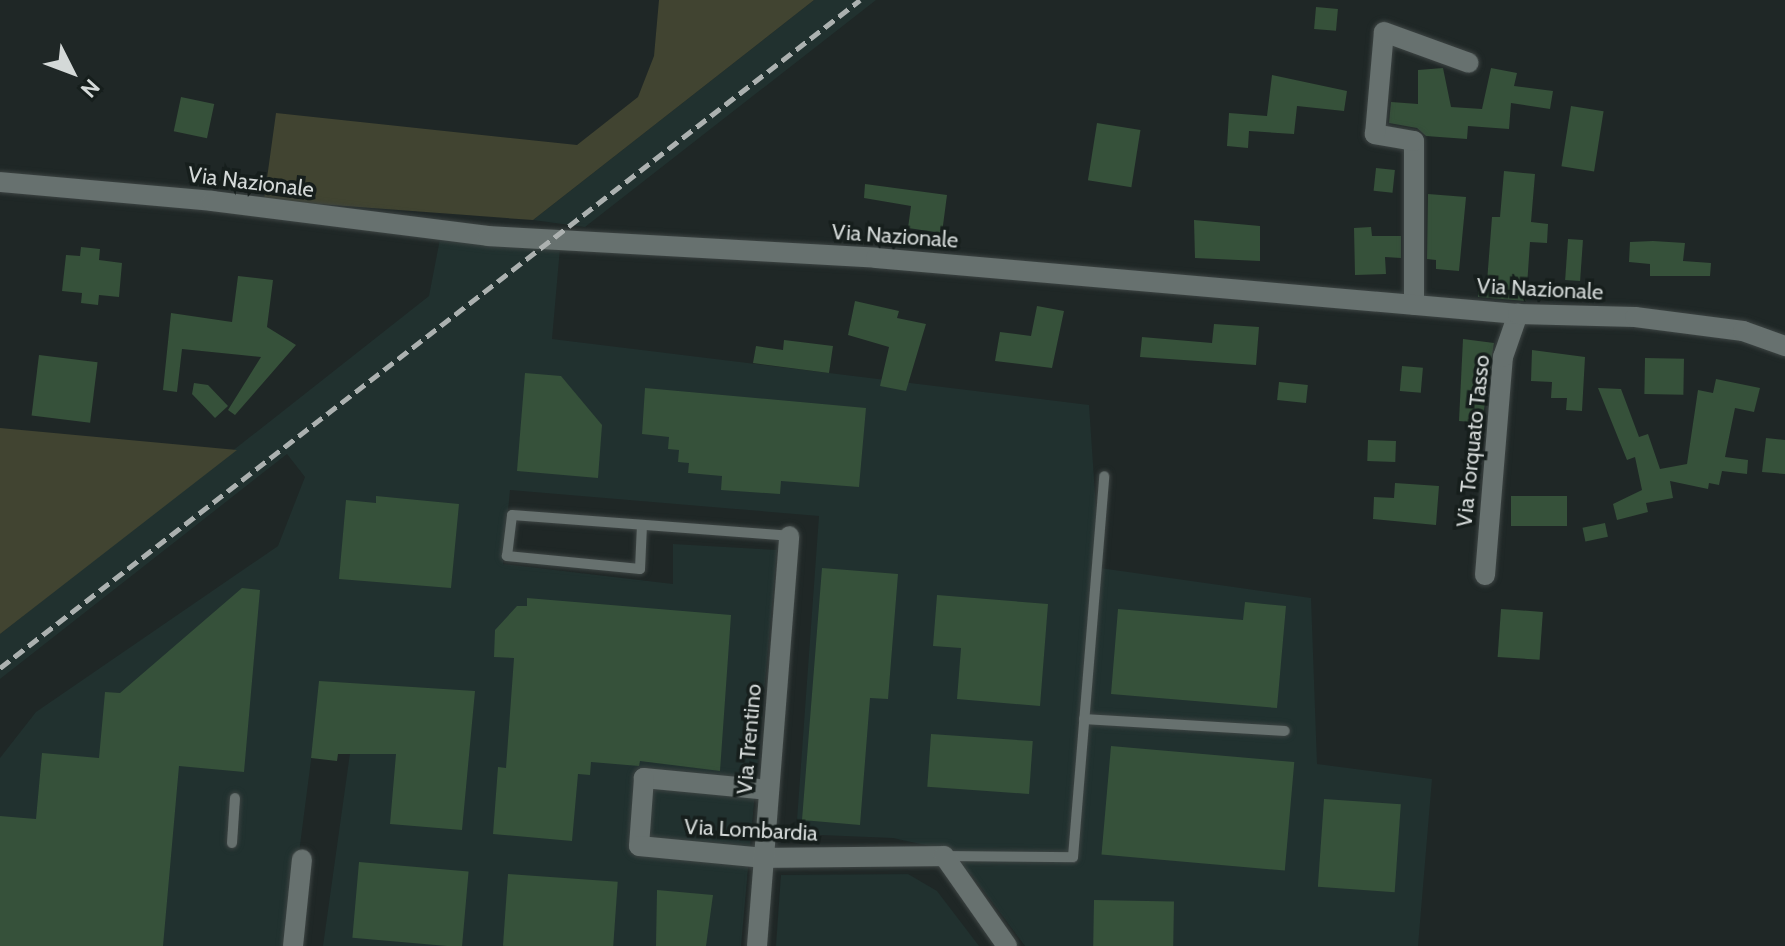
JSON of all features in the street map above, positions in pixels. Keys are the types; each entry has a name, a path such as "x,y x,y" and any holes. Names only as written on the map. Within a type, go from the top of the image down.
{"street":[{"path":"1414,305 1414,141 1375,134 1384,32 1469,63"},
{"name":"Via Nazionale","path":"0,182 212,201 488,236 876,258 1518,314 1635,317 1743,331 1785,346"},
{"name":"Via Torquato Tasso","path":"1485,575 1503,357 1518,314"},
{"name":"Via Trentino","path":"757,946 789,536"},
{"name":"Via Lombardia","path":"769,790 644,778 639,846 764,858 944,856"},
{"path":"944,856 1007,946"},
{"path":"293,946 302,859"}],"lane":[{"path":"944,856 1073,857 1104,476"},
{"path":"642,525 640,569 507,556 512,515 789,536"},
{"path":"1084,719 1285,731"},
{"path":"232,843 235,798"}],"shaded area":[{"path":"814,0 876,0 585,227 533,220"},
{"path":"440,239 560,248 552,339 1089,405 1100,568 1311,598 1317,764 1432,779 1418,946 1025,946 972,875 939,848 893,838 796,834 819,516 510,490 503,564 673,584 673,544 777,550 741,946 323,946 352,739 314,737 287,946 0,946 0,758 36,712 278,546 305,477 287,454 0,679 0,634 429,296"},
{"path":"908,874 937,891 979,946 776,946 781,875"}],"green space":[{"path":"659,0 814,0 533,220 264,200 276,113 577,145 638,97 654,56"},
{"path":"0,428 237,450 0,634"}],"building":[{"path":"1316,7 1338,9 1336,31 1314,29"},
{"path":"1443,68 1451,107 1482,109 1491,68 1517,73 1514,86 1553,91 1550,109 1511,103 1509,129 1468,126 1467,139 1426,136 1417,128 1389,123 1391,102 1418,104 1418,70"},
{"path":"1272,75 1347,91 1344,111 1297,106 1294,134 1249,131 1248,148 1227,146 1229,113 1267,116"},
{"path":"181,97 214,104 207,138 174,131"},
{"path":"1571,106 1604,111 1594,171 1561,166"},
{"path":"1097,123 1140,130 1131,187 1088,180"},
{"path":"1376,168 1395,170 1392,193 1374,191"},
{"path":"1504,171 1535,174 1531,222 1548,224 1547,243 1530,242 1526,301 1478,297 1478,282 1487,282 1492,217 1500,217"},
{"path":"865,184 947,195 942,233 908,228 911,206 864,198"},
{"path":"1428,194 1466,197 1459,271 1436,269 1436,260 1427,259"},
{"path":"1194,220 1260,226 1260,261 1195,258"},
{"path":"1371,227 1372,236 1401,236 1401,258 1385,257 1386,274 1355,275 1354,228"},
{"path":"1568,239 1583,240 1580,281 1565,280"},
{"path":"1630,242 1685,243 1683,261 1711,263 1710,276 1650,276 1650,264 1629,262"},
{"path":"81,247 100,249 99,260 122,263 119,297 99,295 98,305 81,303 82,293 62,291 66,255 80,256"},
{"path":"238,276 273,280 267,327 296,345 235,415 228,410 261,357 182,349 177,392 163,390 171,313 232,322"},
{"path":"855,301 899,311 897,318 926,324 906,391 880,386 889,347 848,335"},
{"path":"1037,306 1064,311 1052,368 995,361 1000,332 1031,336"},
{"path":"1214,324 1259,327 1256,365 1140,357 1142,337 1212,343"},
{"path":"1463,339 1494,343 1482,423 1459,421"},
{"path":"784,340 833,346 829,373 753,363 756,346 783,350"},
{"path":"1532,350 1585,357 1582,411 1566,410 1567,398 1551,398 1552,382 1531,381"},
{"path":"39,355 98,362 90,423 32,416"},
{"path":"1645,358 1684,359 1683,395 1644,394"},
{"path":"1402,366 1423,368 1421,393 1400,391"},
{"path":"525,373 561,376 602,425 598,478 517,471"},
{"path":"1716,379 1760,388 1754,412 1735,408 1725,457 1748,460 1747,474 1722,471 1719,485 1709,483 1708,489 1670,481 1673,498 1646,503 1648,512 1617,520 1613,504 1642,490 1635,457 1627,460 1598,388 1621,389 1639,437 1648,434 1660,469 1687,464 1698,390 1713,393"},
{"path":"1279,382 1308,385 1306,403 1277,400"},
{"path":"194,383 208,385 228,406 215,418 192,394"},
{"path":"645,388 866,408 859,487 781,481 780,494 721,490 722,476 688,473 689,463 678,462 679,450 668,449 669,437 642,434"},
{"path":"1766,438 1785,440 1785,474 1762,472"},
{"path":"1368,440 1396,441 1395,462 1367,461"},
{"path":"1395,483 1439,486 1436,525 1373,519 1374,497 1394,498"},
{"path":"376,496 459,504 451,588 339,579 346,500 376,503"},
{"path":"1511,496 1567,496 1567,526 1511,526"},
{"path":"1605,523 1608,537 1585,541 1583,528"},
{"path":"822,568 898,574 888,699 870,698 860,825 802,820"},
{"path":"242,588 260,590 244,772 179,766 163,946 0,946 0,816 36,819 42,753 99,758 105,692 120,693"},
{"path":"937,595 1048,604 1040,706 957,699 961,648 933,646"},
{"path":"527,598 731,615 720,771 640,761 639,766 591,762 590,775 578,774 572,841 493,834 498,767 506,768 514,658 494,657 495,630 517,606 527,606"},
{"path":"1245,602 1286,606 1277,708 1111,694 1118,609 1243,620"},
{"path":"1501,609 1543,612 1540,660 1498,657"},
{"path":"319,681 475,691 462,830 390,824 396,754 338,754 337,761 311,758"},
{"path":"931,734 1033,741 1029,794 927,787"},
{"path":"1111,746 1294,762 1285,871 1102,855"},
{"path":"1324,799 1401,804 1395,892 1318,887"},
{"path":"359,862 469,872 462,946 352,938"},
{"path":"508,874 618,882 613,946 503,946"},
{"path":"657,890 713,895 706,946 656,946"},
{"path":"1094,900 1174,901 1173,946 1093,946"}],"railway":[{"path":"0,668 860,0"}]}
